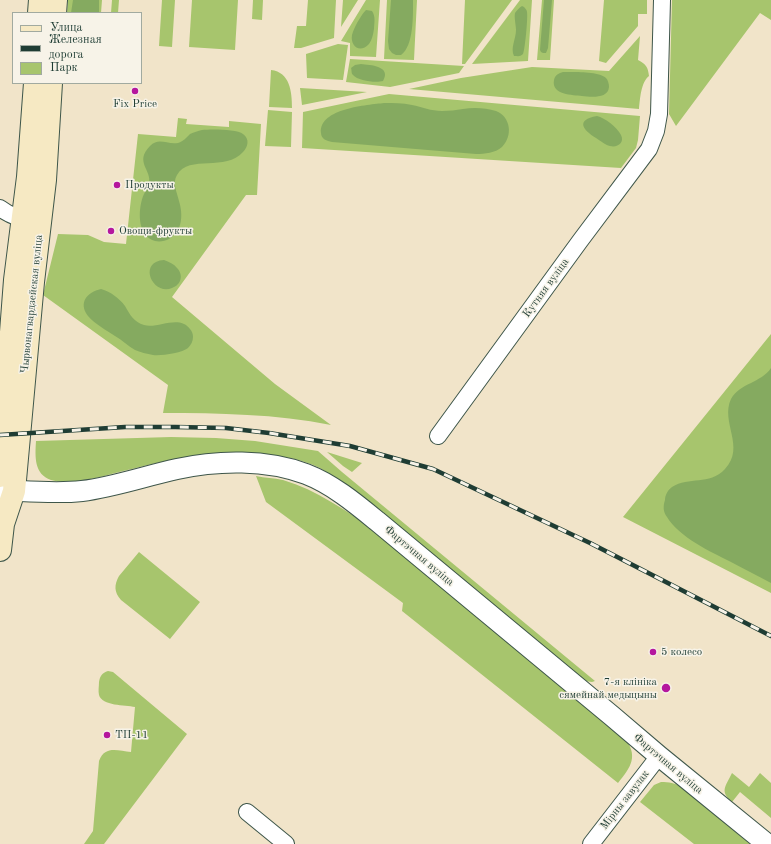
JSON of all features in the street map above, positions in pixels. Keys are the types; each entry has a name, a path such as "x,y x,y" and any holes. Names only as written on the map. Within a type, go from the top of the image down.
{"main road":[{"path":"39,12 40,0"},
{"path":"55,12 56,0"},
{"name":"Чырвонагвардзейская вуліца","path":"31,221 28,178 35,84"},
{"name":"Чырвонагвардзейская вуліца","path":"0,550 3,524 3,490 15,288 31,221 45,180 51,84"}],"street":[{"name":"Кутняя вуліца","path":"438,436 649,149 654,139 659,114 662,0"},
{"path":"0,208 16,217 31,221"},
{"name":"Фартэчная вуліца","path":"3,490 64,493 83,491 106,487 177,469 226,463 253,463 283,467 306,474 327,485 367,512 659,756 767,844"},
{"name":"Мірны завулак","path":"591,844 659,756"},
{"path":"247,812 286,844"}],"green space":[{"path":"68,0 102,0 101,12 67,12"},
{"path":"73,0 99,0 99,12 71,12"},
{"path":"112,0 119,0 118,12 111,12"},
{"path":"162,0 175,0 172,47 159,46"},
{"path":"192,0 238,0 235,50 189,47"},
{"path":"253,0 263,0 262,20 252,19"},
{"path":"308,0 336,0 334,38 301,48 294,48 297,26 306,26"},
{"path":"343,0 358,0 341,27"},
{"path":"366,0 380,0 376,57 350,56 350,43 341,41"},
{"path":"387,0 417,0 414,60 384,59"},
{"path":"391,0 413,0 411,38 405,51 401,55 392,53 389,49 388,41"},
{"path":"465,0 512,0 465,64 462,64"},
{"path":"520,0 532,0 528,61 472,64"},
{"path":"542,0 554,0 550,60 537,60"},
{"path":"544,0 552,0 548,48 546,53 541,52 540,50"},
{"path":"604,0 647,0 647,14 638,14 638,26 606,63 599,61"},
{"path":"672,0 771,0 771,20 760,13 676,126 669,114"},
{"path":"522,6 527,11 525,47 523,54 520,56 514,56 513,47 516,33 515,13"},
{"path":"366,10 372,11 373,13 374,31 369,44 366,47 359,48 354,45 352,35 353,30"},
{"path":"640,36 638,60 646,66 649,76 644,82 640,96 639,109 409,89 461,78 532,67 609,71"},
{"path":"338,44 348,45 343,80 307,78 306,54"},
{"path":"350,59 464,66 459,73 390,87 346,82"},
{"path":"361,64 379,67 382,69 385,72 383,81 367,81 355,77 351,68 355,65"},
{"path":"271,70 282,75 289,84 292,108 269,107"},
{"path":"563,72 585,72 603,76 608,81 608,91 606,94 594,97 573,95 559,91 554,85 554,80 555,77"},
{"path":"300,88 367,92 302,105"},
{"path":"389,94 640,116 638,140 636,148 621,168 302,148 303,112"},
{"path":"384,103 408,104 438,111 476,108 496,111 505,118 507,122 509,127 508,138 506,143 496,151 476,154 332,142 322,137 322,125 328,118 336,113 346,109"},
{"path":"268,110 292,112 291,147 265,146"},
{"path":"597,116 604,119 617,129 622,138 621,143 618,146 606,145 585,129 583,126 586,120"},
{"path":"178,118 187,119 186,124 229,127 229,121 261,124 257,195 246,195 172,297 275,384 331,425 268,416 163,413 168,385 43,295 58,234 88,235 104,242 126,244 138,134 176,137"},
{"path":"202,130 240,132 247,138 246,148 236,158 218,163 190,165 177,175 175,188 181,211 181,222 174,236 162,241 155,241 144,233 140,220 142,200 149,183 148,174 143,161 145,152 153,143 178,143 190,134"},
{"path":"164,260 171,263 179,271 181,277 178,285 175,287 165,289 159,287 151,278 151,266 156,262"},
{"path":"101,289 117,298 125,306 133,318 141,324 150,326 174,322 185,325 193,334 191,344 185,350 161,355 148,354 132,348 94,322 85,311 84,303 88,295"},
{"path":"771,334 771,593 623,517"},
{"path":"771,368 771,583 705,549 687,537 672,524 664,511 664,507 666,494 672,487 685,482 712,477 725,469 731,461 733,452 733,443 728,417 728,408 731,399 745,386 762,377"},
{"path":"171,437 255,441 318,451 595,681 585,681 341,482 312,464 294,459 255,454 210,454 177,459 97,478 59,482 51,480 41,474 36,459 36,441"},
{"path":"327,452 362,463 352,472"},
{"path":"256,476 283,480 308,489 375,530 624,737 631,750 632,761 627,772 618,783 402,611 403,603 266,502"},
{"path":"139,552 200,602 170,639 121,600 116,591 116,582 119,576"},
{"path":"108,671 113,672 187,734 104,844 84,844 93,831 99,761 108,751 117,750 131,752 135,707 109,703 101,699 99,695 99,680 103,674"},
{"path":"732,773 749,787 760,773 771,783 771,818 740,792 732,802 728,798 725,788"},
{"path":"661,782 672,783 682,787 750,844 694,844 640,802 654,785"}],"railway":[{"path":"0,435 125,427 226,428 269,433 350,446 433,469 590,543 771,636"}],"place":[{"name":"Fix Price","path":"135,91"},
{"name":"Продукты","path":"117,185"},
{"name":"Овощи-фрукты","path":"111,231"},
{"name":"5 колесо","path":"653,652"},
{"name":"7-я клініка сямейнай медыцыны","path":"666,688"},
{"name":"ТП-11","path":"107,735"}]}
